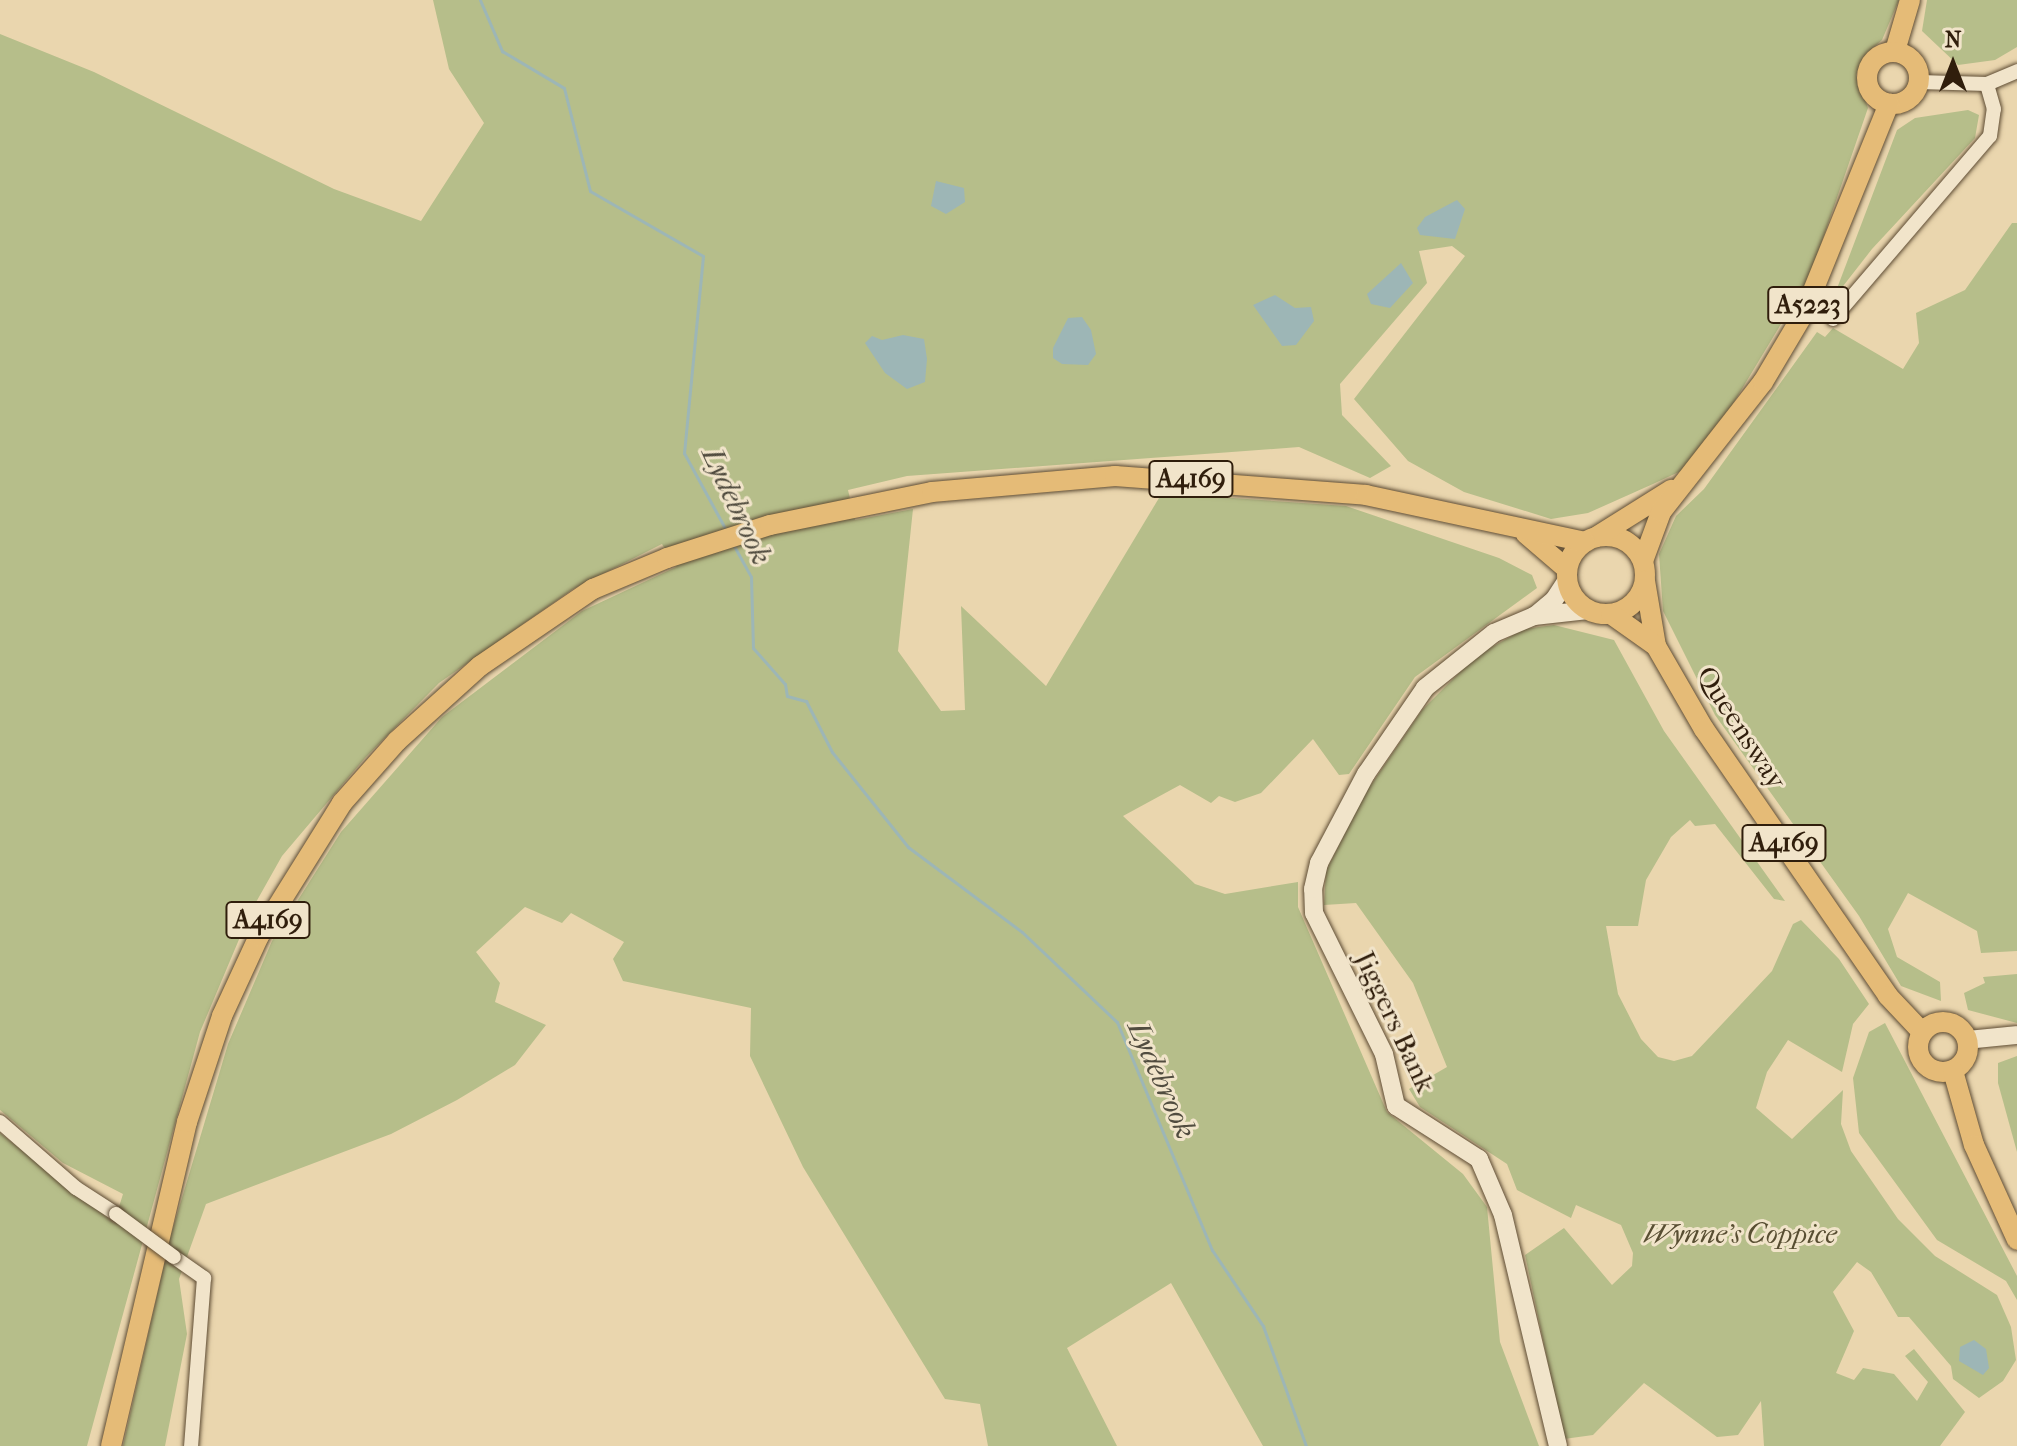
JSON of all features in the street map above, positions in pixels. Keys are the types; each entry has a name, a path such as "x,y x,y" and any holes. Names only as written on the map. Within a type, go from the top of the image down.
{"main road":[{"path":"1895,51 1910,0"},
{"path":"1895,51 1911,58 1919,82 1905,102 1889,104 1873,96 1866,79 1878,56 1895,51"},
{"name":"A5223","path":"1644,571 1652,529 1684,481 1763,382 1804,313 1889,104"},
{"name":"A4169","path":"111,1446 187,1122 222,1016 296,873 342,803 438,700 593,589 667,558 770,525 855,506 1023,481 1174,479 1366,495 1481,516 1523,531 1590,540"},
{"name":"A5223","path":"1590,540 1684,481"},
{"name":"A4169","path":"1523,531 1551,550 1567,575"},
{"path":"1590,540 1628,543 1644,571 1633,603 1611,614 1588,610 1578,602 1567,575 1590,540"},
{"name":"Queensway","path":"1644,571 1656,646 1704,729 1888,996 1922,1032"},
{"name":"Queensway","path":"1611,614 1656,646"},
{"path":"1948,1022 1967,1040 1967,1054 1953,1071 1937,1072 1923,1063 1917,1048 1922,1032 1934,1023 1948,1022"},
{"path":"1953,1071 1974,1145 2017,1240"}],"street":[{"path":"1919,82 1987,84 2017,71"},
{"path":"1833,319 1990,136 1994,109 1987,84"},
{"name":"Jiggers Bank","path":"1558,1446 1503,1215 1479,1159 1396,1106 1384,1054 1314,913 1313,889 1319,863 1409,705 1443,669 1485,639 1534,616 1554,600 1567,575"},
{"name":"Jiggers Bank","path":"1534,616 1588,610"},
{"path":"1967,1040 2017,1035"},
{"path":"0,1122 76,1188 204,1278 191,1446"}],"green space":[{"path":"433,0 1899,0 1882,40 1865,55 1856,75 1868,108 1810,276 1725,417 1683,470 1653,484 1588,513 1551,519 1464,492 1408,461 1354,399 1465,256 1452,246 1419,251 1427,283 1340,384 1342,415 1391,466 1370,478 1299,447 907,476 848,490 855,520 913,509 898,651 941,711 965,710 961,606 1046,686 1162,493 1346,506 1499,558 1532,575 1537,588 1415,677 1349,774 1339,775 1313,739 1261,793 1235,802 1219,796 1211,803 1180,785 1123,816 1195,884 1225,894 1298,882 1298,907 1387,1112 1463,1174 1487,1207 1500,1342 1539,1446 1263,1446 1171,1283 1067,1348 1117,1446 988,1446 980,1404 945,1399 803,1167 750,1056 751,1008 623,981 613,959 624,942 571,913 562,923 525,907 476,952 500,983 495,1002 546,1025 515,1065 457,1100 391,1134 206,1204 179,1279 187,1334 165,1446 123,1446 170,1238 228,1044 272,941 341,832 442,717 582,611 676,567 662,544 573,589 439,683 365,758 282,856 251,911 200,1032 87,1446 0,1446 0,1133 114,1223 123,1194 63,1163 0,1110 0,34 94,72 334,189 421,221 484,123 449,69"},
{"path":"1927,0 2017,0 2017,47 1995,60 1958,65 1922,31"},
{"path":"1968,110 1979,115 1975,138 1872,249 1833,299 1897,130 1915,118"},
{"path":"2012,223 2017,223 2017,951 1981,953 1977,931 1908,893 1888,929 1897,957 1940,982 1941,1001 1901,986 1859,916 1715,715 1663,611 1659,554 1676,516 1704,489 1817,332 1825,337 1833,328 1903,369 1919,343 1916,313 1965,290"},
{"name":"Wynne's Coppice","path":"1554,625 1614,640 1664,731 1785,901 1774,899 1715,824 1695,826 1690,820 1671,837 1646,880 1638,926 1606,926 1618,994 1641,1039 1658,1057 1674,1061 1692,1056 1772,971 1793,924 1801,920 1839,959 1869,1004 1853,1024 1842,1072 1788,1040 1767,1072 1756,1108 1792,1139 1843,1090 1841,1124 1851,1151 1898,1219 1935,1256 1997,1295 2011,1327 2016,1360 2003,1381 1979,1398 1953,1379 1951,1366 1909,1317 1898,1317 1871,1272 1857,1262 1833,1292 1854,1331 1836,1373 1854,1380 1863,1368 1894,1374 1917,1401 1928,1382 1905,1356 1914,1349 1965,1412 1940,1446 1764,1446 1761,1401 1738,1435 1717,1437 1644,1383 1593,1435 1564,1439 1525,1255 1564,1228 1612,1285 1632,1266 1633,1253 1621,1225 1576,1205 1571,1218 1517,1190 1507,1164 1420,1107 1409,1089 1447,1067 1413,983 1356,903 1324,905 1326,871 1364,795 1422,710 1476,656 1524,629"},
{"path":"2017,974 2017,1023 1968,1010 1964,993 1985,983 1983,977"},
{"path":"1885,1023 2017,1276 2017,1300 2006,1281 1937,1240 1859,1133 1853,1078 1869,1032"},
{"path":"2017,1056 2017,1152 1998,1083 1998,1063"}],"water":[{"path":"936,181 964,188 965,202 946,214 931,206"},
{"path":"1457,200 1465,209 1455,239 1420,235 1417,228 1425,217"},
{"path":"1401,263 1413,283 1390,308 1371,304 1367,294"},
{"path":"1275,295 1295,308 1311,307 1314,321 1296,345 1282,346 1253,305"},
{"path":"1082,317 1091,330 1096,354 1088,365 1062,364 1053,358 1053,348 1068,318"},
{"path":"903,335 924,339 927,359 925,382 907,389 885,373 865,343 872,336 882,340"},
{"path":"1974,1340 1986,1349 1989,1368 1983,1375 1959,1361 1960,1347"}],"waterway":[{"name":"Lydebrook","path":"480,0 502,51 564,88 590,191 703,256 684,453 727,532"},
{"name":"Lydebrook","path":"734,546 751,577 753,648 785,684 787,696 806,701 832,752 908,847 1022,932 1117,1022 1212,1250 1263,1326 1306,1446"}]}
